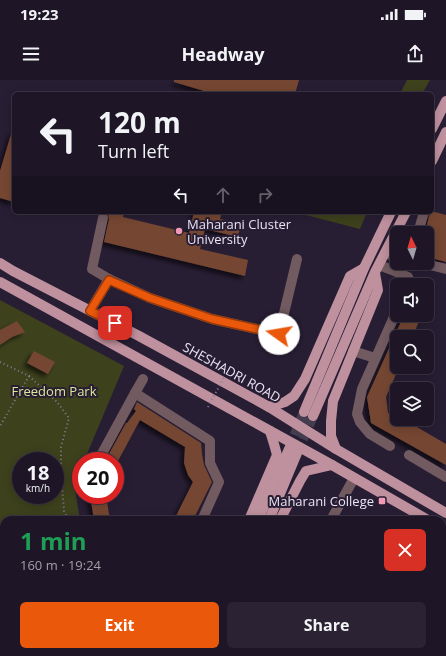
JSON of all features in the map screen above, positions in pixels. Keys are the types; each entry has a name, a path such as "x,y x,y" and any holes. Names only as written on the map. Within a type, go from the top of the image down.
{"main road":[{"path":"434,127 442,118 446,101"},
{"path":"434,157 446,132"},
{"path":"390,214 364,268 309,414 377,269 405,214"},
{"name":"SHESHADRI ROAD","path":"0,263 139,336 269,407 336,449 446,513"},
{"path":"269,407 285,402 294,396 305,379 350,276 364,268"},
{"path":"336,449 331,436 330,422 333,401 378,290 377,269"},
{"path":"0,282 332,465 415,516"},
{"path":"251,516 277,455 270,431"},
{"path":"260,516 293,451 270,516"},
{"path":"282,516 306,472 332,465"}],"lane":[{"path":"420,226 423,214"},
{"path":"103,218 92,268 109,280 150,298 212,319 279,334 297,259"},
{"path":"385,253 390,255"},
{"path":"434,266 446,269"},
{"path":"377,269 408,278"},
{"path":"90,311 109,280"},
{"path":"390,446 370,434 360,422 357,414 362,389 392,322"},
{"path":"354,351 375,358"},
{"path":"103,452 143,379"},
{"path":"135,393 210,441 210,464 219,482 204,516"},
{"path":"409,456 446,477"},
{"path":"333,516 354,478"}],"path":[{"path":"0,362 29,376 58,402 69,418 61,447 61,472 64,511 66,516"},
{"path":"208,407 227,372"},
{"path":"0,426 29,376"}],"green space":[{"path":"407,80 430,80 423,92 401,92"},
{"path":"302,214 366,214 360,229"},
{"name":"Freedom Park","path":"0,300 124,366 88,452 72,452 72,504 77,504 79,516 0,516"}],"building":[{"path":"174,80 299,80 296,92 207,92 174,82"},
{"path":"12,131 12,201 0,198 0,171"},
{"path":"434,212 446,215 446,262 434,259 434,226 427,226 430,214 434,214"},
{"path":"124,214 123,217 189,233 194,214 221,214 220,219 241,224 238,237 205,229 200,249 248,260 245,276 104,242 109,219 108,215"},
{"path":"17,321 25,332 12,337 0,345 0,330"},
{"path":"401,322 419,322 415,330 397,330"},
{"path":"390,346 390,374 396,374 393,382 390,382 390,388 386,397 388,413 390,414 390,426 415,426 446,444 446,465 371,423 367,397"},
{"path":"34,351 55,362 48,374 27,363"},
{"path":"137,402 201,443 204,465 212,482 195,516 176,516 193,482 188,475 184,463 185,447 140,420 123,452 110,452 126,423 136,411 134,409"},
{"path":"91,504 107,504 109,516 93,516"}],"tunnel":[{"path":"289,449 304,412"},
{"path":"297,453 313,416"}],"place":[{"name":"Maharani Cluster University","path":"179,231"},
{"name":"Maharani College","path":"382,501"}],"route":[{"path":"115,323 90,311 109,280 150,298 212,319 279,334"}]}
